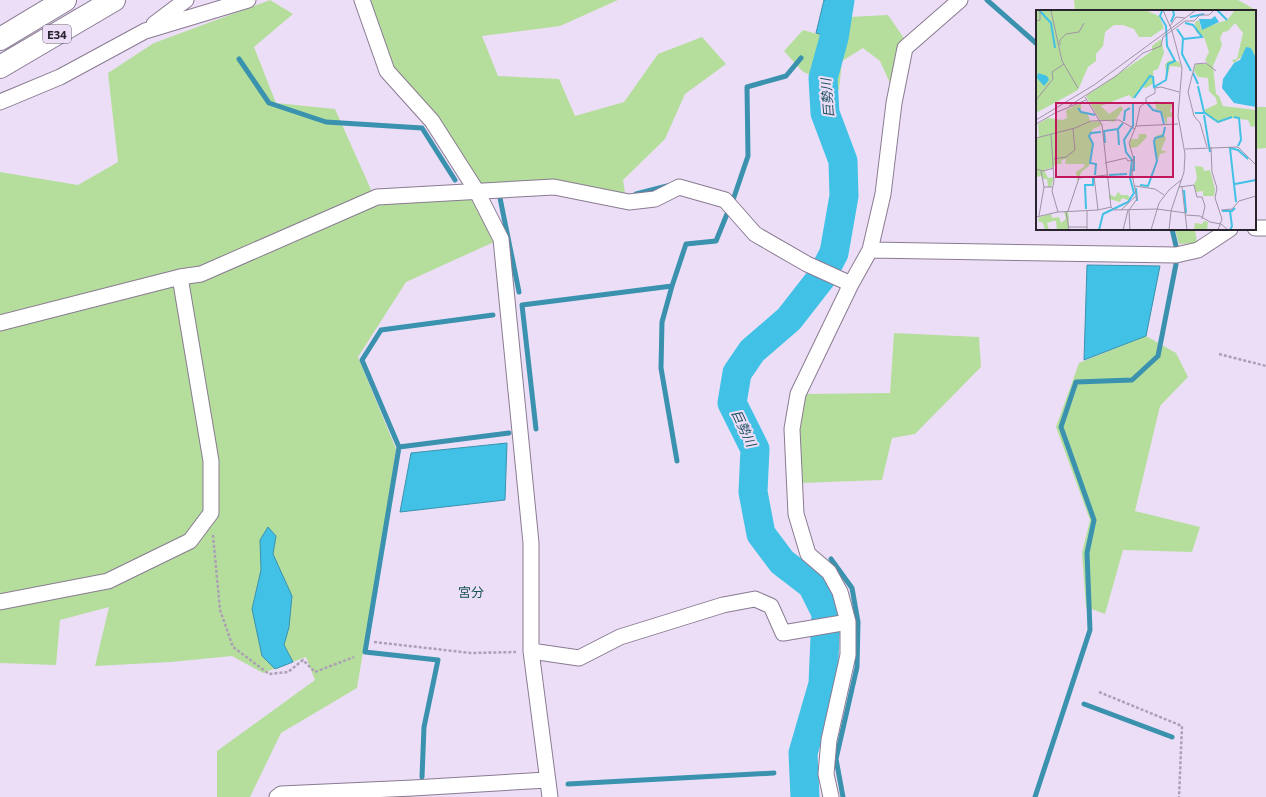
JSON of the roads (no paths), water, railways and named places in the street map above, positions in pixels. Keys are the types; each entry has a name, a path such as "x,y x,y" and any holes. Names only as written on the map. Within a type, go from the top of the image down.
{"highway":[{"name":"E34","path":"0,39 65,0"},
{"name":"E34","path":"0,67 114,0"}],"street":[{"path":"0,102 60,77 145,31 186,0"},
{"path":"145,31 248,0"},
{"path":"362,0 387,71 432,121 476,190 501,240 531,543 531,651 550,797"},
{"path":"831,797 826,774 829,747 848,655 848,622 840,592 829,572 808,554 796,514 792,429 798,394 846,282 870,250 883,194 894,103 905,48 960,0"},
{"path":"0,323 201,274 377,197 476,190 554,187 629,202 655,199 679,187 725,200 755,234 807,264 846,282"},
{"path":"870,250 1176,255 1198,250 1228,230"},
{"path":"0,602 108,582 190,541 211,513 211,461 180,278"},
{"path":"531,651 579,658 620,637 723,605 755,599 771,606 783,634 848,622"},
{"path":"277,797 282,794 413,792 548,780"}],"water":[{"path":"824,0 850,0 849,17 839,40 816,33"},
{"path":"1087,265 1160,266 1146,336 1084,360"},
{"path":"507,443 505,500 400,512 411,453"},
{"path":"268,527 276,536 273,554 292,596 289,627 284,645 293,662 275,669 262,656 252,609 261,570 260,540"}],"waterway":[{"name":"巨勢川","path":"805,797 803,753 823,684 826,613 812,585 782,562 761,534 753,492 755,449 732,403 737,373 752,351 789,319 821,278 834,253 844,196 843,161 825,113 823,78 834,38 840,0"},
{"path":"987,0 1036,43"},
{"path":"733,200 748,156 747,87 786,76 801,58"},
{"path":"239,59 269,103 326,122 422,128 455,180"},
{"path":"636,194 667,186"},
{"path":"500,198 519,292"},
{"path":"536,429 522,305 672,286 686,244 716,241 727,214"},
{"path":"1172,230 1176,246"},
{"path":"1035,797 1090,630 1087,553 1094,520 1061,427 1076,382 1132,380 1158,356 1176,264"},
{"path":"672,286 662,322 661,368 677,461"},
{"path":"422,777 424,727 438,660 365,652 399,447 362,360 381,330 493,315"},
{"path":"399,447 509,433"},
{"path":"831,559 852,588 858,622 857,667 836,759 843,797"},
{"path":"1084,704 1172,737"},
{"path":"568,784 774,773"}],"district":[{"name":"宮分","path":"471,592"}]}
